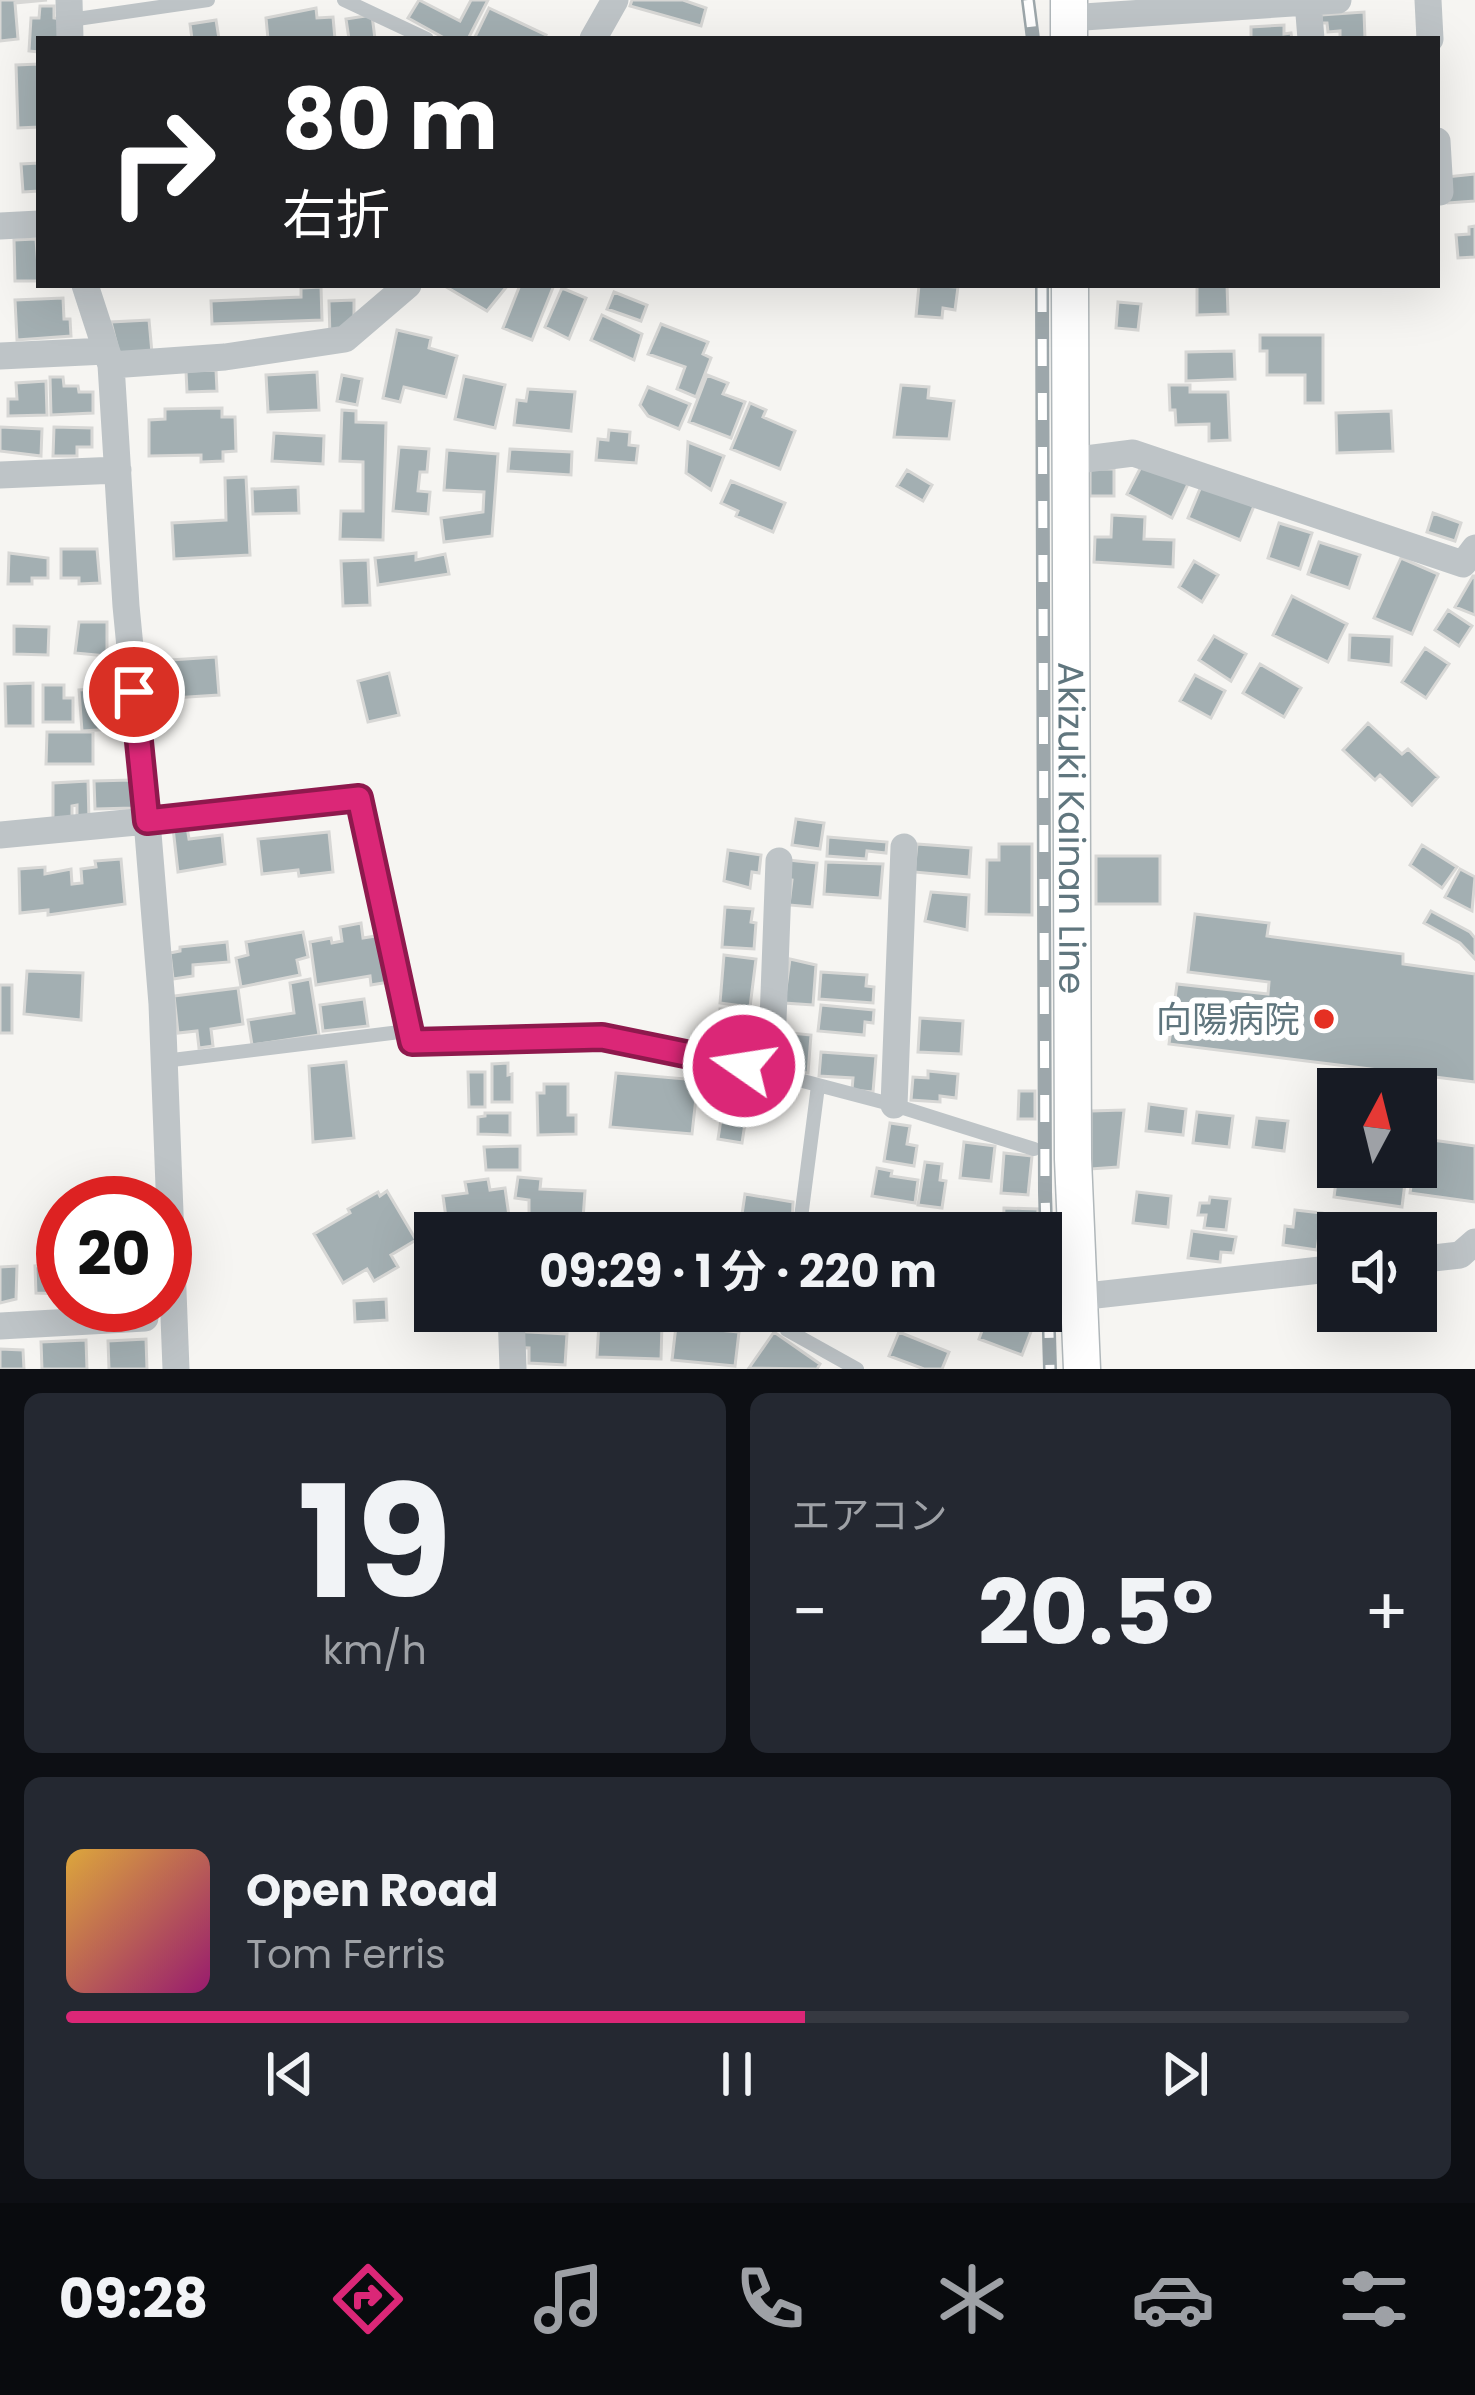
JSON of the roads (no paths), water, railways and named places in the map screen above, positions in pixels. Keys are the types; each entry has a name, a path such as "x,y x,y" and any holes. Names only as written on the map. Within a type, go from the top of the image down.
{"main road":[{"name":"Akizuki Kainan Line","path":"1070,288 1072,1112 1082,1369"}],"street":[{"path":"595,36 615,0"},
{"path":"1069,19 1338,0"},
{"path":"1428,0 1430,36"},
{"path":"1291,2 1309,36"},
{"path":"0,226 36,224"},
{"path":"86,288 109,358 164,1061 176,1369"},
{"path":"0,356 225,357 345,339 404,288"},
{"path":"1070,461 1133,453 1463,564 1475,548"},
{"path":"0,475 118,470"},
{"path":"0,835 147,821"},
{"path":"894,1105 904,847"},
{"path":"771,1073 779,861"},
{"path":"1437,1258 1460,1255 1475,1242"},
{"path":"1078,1297 1317,1270"},
{"path":"0,1326 36,1324"},
{"path":"512,1332 513,1369"}],"lane":[{"path":"70,20 208,0"},
{"path":"344,0 421,36"},
{"path":"147,821 359,798 412,1042 602,1037 771,1073 1034,1149"},
{"path":"164,1061 408,1031"},
{"path":"802,1212 818,1086"},
{"path":"791,1332 857,1369"}],"railway":[{"path":"1028,0 1033,36"},
{"path":"1042,288 1045,1192 1050,1369"}],"place":[{"name":"向陽病院","path":"1324,1019"}]}
